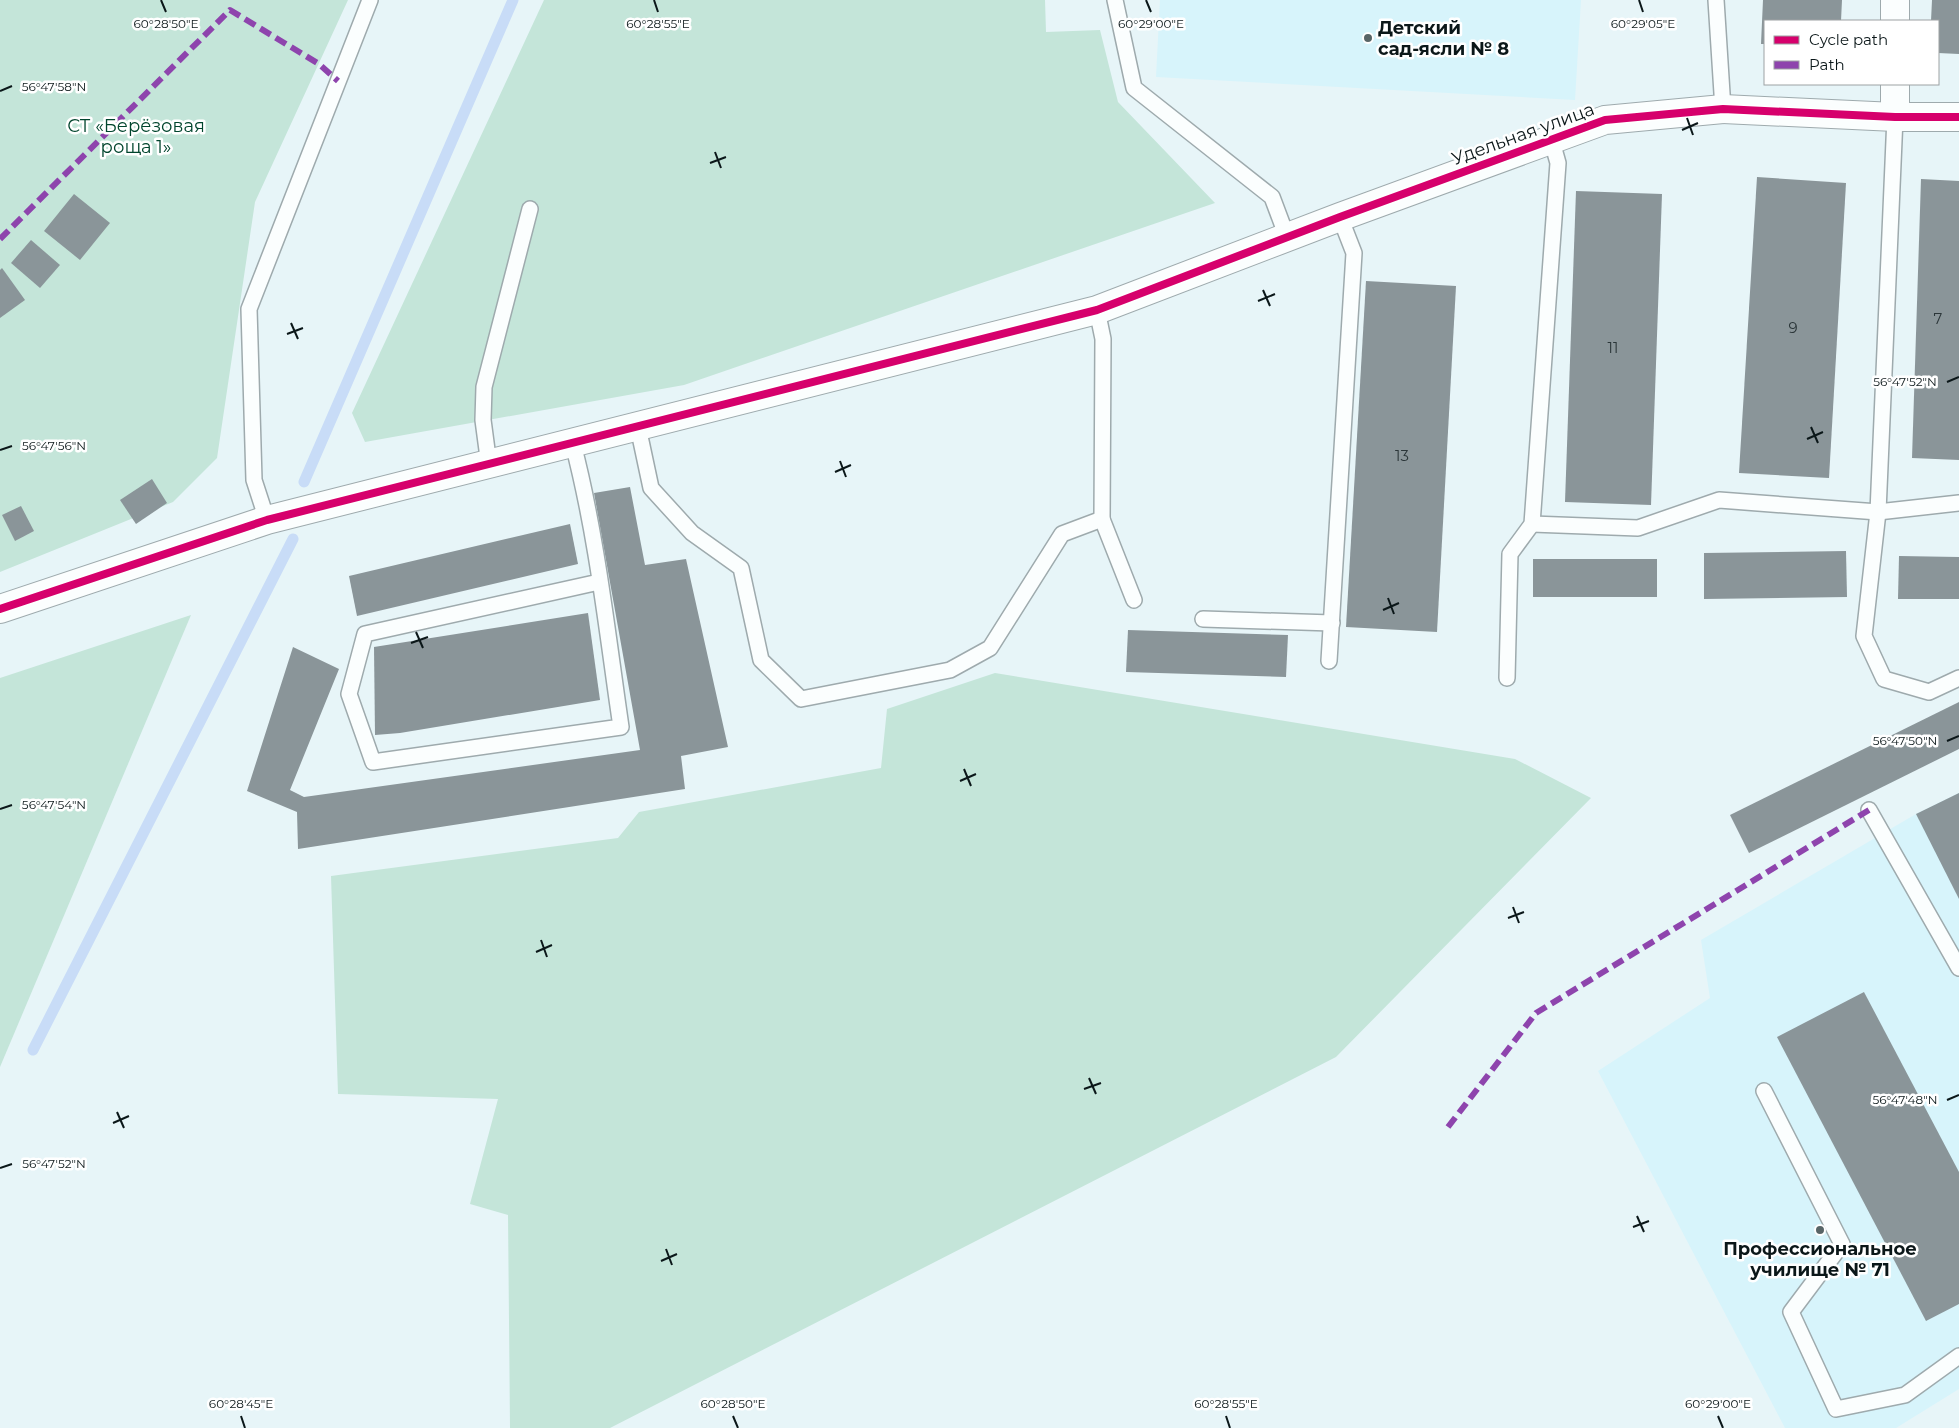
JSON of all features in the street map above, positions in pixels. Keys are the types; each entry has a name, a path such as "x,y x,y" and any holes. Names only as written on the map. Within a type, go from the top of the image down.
{"street":[{"path":"1895,0 1895,20"},
{"path":"1895,85 1895,117"},
{"name":"Удельная улица","path":"0,609 267,520 1097,310 1551,138 1605,120 1723,109 1895,117 1959,117"}],"lane":[{"path":"267,520 254,480 249,309 370,0"},
{"path":"1115,0 1134,88 1272,197 1287,237"},
{"path":"1716,0 1723,109"},
{"path":"1895,117 1878,512 1864,636 1884,679 1929,692 1959,678"},
{"path":"1507,678 1510,554 1532,524 1558,163 1551,138"},
{"path":"489,465 483,420 484,387 530,209"},
{"path":"1329,661 1354,253 1340,217"},
{"path":"1097,310 1103,338 1102,519 1134,600"},
{"path":"638,427 651,488 692,533 741,568 761,660 801,699 950,670 990,648 1062,534 1102,519"},
{"path":"573,444 584,488 599,582 621,727 373,762 348,694 365,634 599,582"},
{"path":"1532,524 1638,528 1719,500 1878,512 1959,503"},
{"path":"1203,619 1332,623"},
{"path":"1868,810 1959,968"},
{"path":"1764,1091 1842,1244 1791,1312 1836,1409 1905,1396 1959,1356"}],"shaded area":[{"name":"Детский сад-ясли № 8","path":"1160,0 1581,0 1575,100 1156,77"},
{"name":"Профессиональное училище № 71","path":"1959,793 1959,1389 1896,1428 1785,1428 1598,1071 1710,998 1701,940 1916,814"}],"green space":[{"name":"СТ «Берёзовая роща 1»","path":"0,0 348,0 255,202 217,458 173,502 0,572"},
{"path":"544,0 1045,0 1046,32 1100,30 1118,102 1215,203 684,385 365,442 352,413"},
{"path":"191,615 0,1067 0,678"},
{"path":"995,673 1515,759 1591,798 1336,1057 610,1428 510,1428 508,1215 470,1204 498,1099 338,1094 331,876 618,838 639,812 881,768 887,709"}],"building":[{"path":"1763,0 1842,0 1841,20 1764,20 1764,44 1761,44"},
{"path":"1932,0 1959,0 1959,54 1939,53 1939,20 1931,20"},
{"path":"1757,177 1846,183 1829,478 1739,473"},
{"path":"1921,179 1959,181 1959,460 1912,458"},
{"path":"1576,191 1662,194 1651,505 1565,502"},
{"path":"74,194 110,223 80,260 44,231"},
{"path":"31,240 60,265 40,288 11,263"},
{"path":"2,268 25,300 0,318 0,270"},
{"path":"1366,281 1456,286 1437,632 1346,627"},
{"path":"152,479 167,503 136,524 120,500"},
{"path":"630,487 645,565 686,559 728,747 681,756 685,789 298,849 297,812 247,791 293,647 339,669 290,790 304,797 640,750 594,493"},
{"path":"21,506 34,531 15,541 2,515"},
{"path":"570,524 578,564 357,616 349,576"},
{"path":"1846,551 1847,597 1704,599 1704,553"},
{"path":"1899,556 1959,557 1959,599 1898,599"},
{"path":"1533,559 1657,559 1657,597 1533,597"},
{"path":"588,613 600,700 400,733 375,735 374,647"},
{"path":"1128,630 1288,635 1286,677 1126,672"},
{"path":"1959,702 1959,749 1749,853 1730,815"},
{"path":"1959,793 1959,899 1916,814"},
{"path":"1864,992 1959,1172 1959,1304 1926,1321 1777,1037"}],"waterway":[{"path":"304,482 513,0"},
{"path":"33,1050 293,539"}],"marked path":[{"path":"0,239 230,10 319,64 338,81"},
{"path":"1448,1127 1536,1013 1869,810"}],"cycle path":[{"path":"0,609 267,520 1097,310 1340,217 1605,120 1723,109 1895,117 1959,117"}],"place":[{"name":"Детский сад-ясли № 8","path":"1368,38"},
{"name":"Профессиональное училище № 71","path":"1820,1230"}]}
